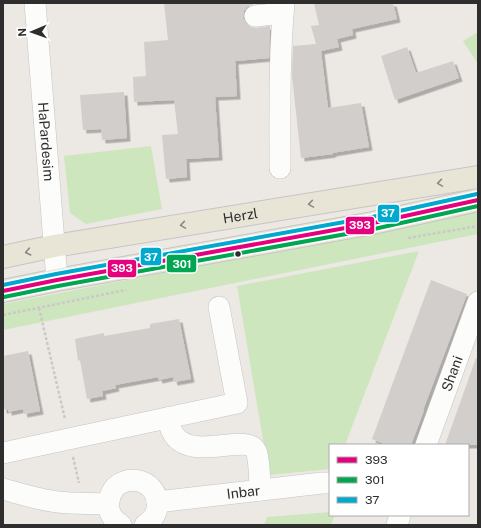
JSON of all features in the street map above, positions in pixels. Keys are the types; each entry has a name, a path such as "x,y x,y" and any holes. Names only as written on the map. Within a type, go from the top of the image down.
{"main road":[{"name":"Herzl","path":"3,257 54,246 478,177"},
{"path":"3,291 373,223 478,200"}],"street":[{"name":"HaPardesim","path":"35,3 57,280"},
{"path":"256,16 283,8 280,98 280,168"},
{"name":"Shani","path":"426,444 478,302"},
{"path":"3,453 237,403 219,307"},
{"path":"167,418 174,435 180,441 188,445 203,448 242,444 253,447 257,451 260,490"},
{"path":"120,525 113,519 110,512 108,504 110,496 114,488 120,483 128,480 136,480 144,482 153,490 157,502 153,517 145,525"},
{"name":"Inbar","path":"157,502 329,483"},
{"path":"3,489 25,496 57,502 108,504"}],"path":[{"path":"39,308 84,503"}],"green space":[{"path":"478,32 478,64 463,41"},
{"path":"151,146 162,209 86,224 70,213 64,156"},
{"path":"478,212 478,234 3,330 3,304"},
{"path":"419,251 345,444 329,444 329,469 269,475 237,286"},
{"path":"329,512 329,516 335,516 331,525 264,525 267,517"}],"building":[{"path":"164,3 264,3 248,6 244,11 243,18 251,27 256,28 270,26 269,58 235,61 237,96 215,97 219,157 186,159 187,177 166,179 162,135 178,134 174,100 134,102 133,77 146,76 144,42 168,40"},
{"path":"314,3 393,3 397,19 352,29 353,35 337,39 339,47 321,51 328,108 361,103 369,147 301,158 292,76 293,46 316,44 311,26 319,25"},
{"path":"407,47 416,73 453,61 459,78 395,100 381,56"},
{"path":"124,92 127,138 102,140 101,129 83,130 80,95"},
{"path":"431,280 467,294 411,444 384,444 372,439"},
{"path":"179,319 191,379 174,382 173,377 159,380 158,377 115,385 116,388 102,391 103,396 87,399 80,360 78,361 75,339 104,333 104,336 150,328 150,324"},
{"path":"28,351 40,411 24,414 23,409 8,412 8,409 3,410 3,356"},
{"path":"476,358 478,358 478,445 445,444"}],"transit line":[{"name":"37","path":"3,285 56,274 372,217 477,194"},
{"name":"393","path":"3,291 373,223 478,200"},
{"name":"301","path":"4,297 374,229 478,206"}]}
